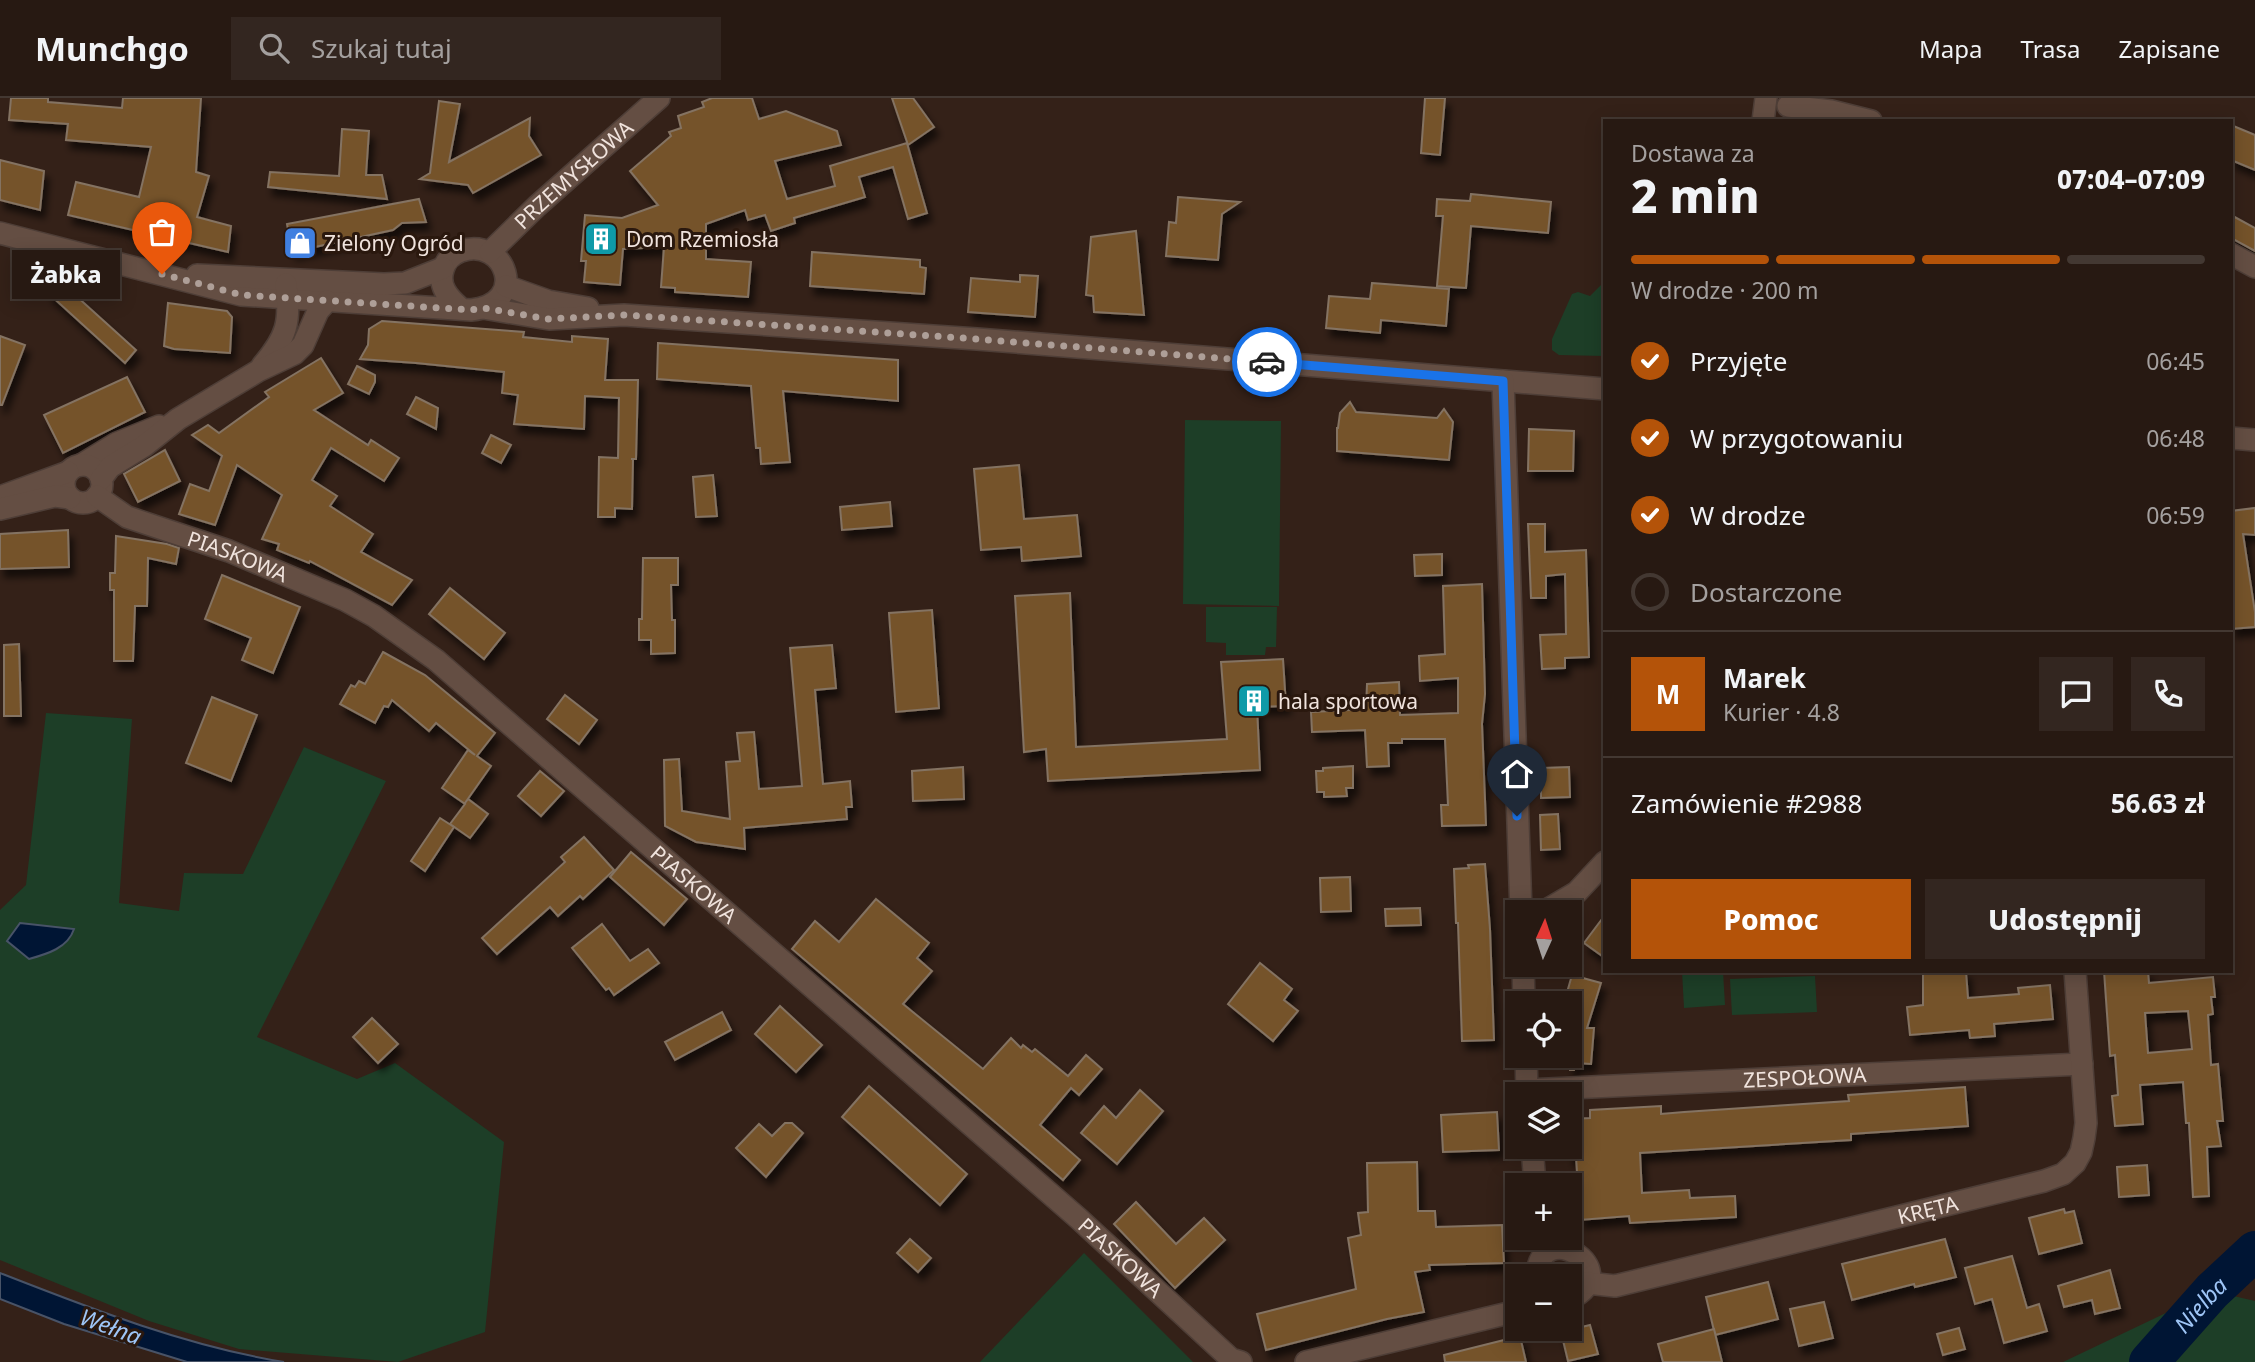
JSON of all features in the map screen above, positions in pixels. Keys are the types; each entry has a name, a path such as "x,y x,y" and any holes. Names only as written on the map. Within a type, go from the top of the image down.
{"street":[{"name":"PRZEMYSŁOWA","path":"490,252 537,206 659,98"},
{"path":"1763,119 1766,98"},
{"path":"1788,108 1831,111 1863,119"},
{"path":"0,233 242,295 287,288 404,283 443,268"},
{"path":"287,288 327,301 459,307 471,310 484,308 494,304 506,286 503,268 490,252 481,249 458,252 443,268 443,288 448,298 459,307"},
{"path":"2233,255 2255,267"},
{"path":"506,286 548,301 624,315 977,339 1603,388"},
{"path":"258,371 282,340 286,328 287,288"},
{"path":"0,509 55,496 84,502 99,487 110,467 144,446 178,419 258,371 295,354 303,345 318,311 327,301"},
{"path":"484,308 548,319 624,315"},
{"path":"1503,381 1521,900"},
{"path":"0,497 75,468 140,432 178,419"},
{"path":"2233,438 2255,440"},
{"path":"75,468 95,469 99,487"},
{"path":"71,498 64,485 75,468"},
{"name":"PIASKOWA","path":"99,487 127,517 229,551 345,600 374,616 425,652 1079,1218 1234,1361"},
{"path":"1563,900 1577,892 1603,864"},
{"name":"KRĘTA","path":"1587,1283 1615,1286 2044,1181 2063,1174 2075,1163 2081,1152 2086,1123 2075,973"},
{"name":"ZESPOŁOWA","path":"1582,1089 2082,1064"},
{"path":"1564,1250 1576,1252 1587,1266 1587,1283 1582,1291"},
{"path":"1306,1362 1505,1314"}],"green space":[{"path":"1602,284 1603,356 1559,355 1552,350 1552,339 1572,294 1578,292 1590,296"},
{"path":"1185,420 1281,421 1279,606 1183,604"},
{"path":"1206,607 1277,607 1276,647 1266,647 1265,655 1226,655 1226,643 1206,642"},
{"path":"46,713 132,719 119,903 179,911 184,873 243,874 304,747 386,781 257,1037 357,1079 395,1063 504,1142 485,1332 398,1362 239,1349 149,1321 0,1260 0,910 26,885"},
{"path":"1682,973 1723,973 1725,1005 1684,1008"},
{"path":"1815,976 1817,1012 1732,1015 1730,979"},
{"path":"1084,1253 1193,1362 980,1362"},
{"path":"2212,1291 2255,1301 2255,1362 2063,1362"}],"water":[{"path":"20,923 74,929 62,946 29,959 7,941"},
{"name":"Wełna","path":"0,1273 104,1313 175,1336 284,1362 187,1362 64,1324 0,1299"}],"building":[{"path":"11,98 48,98 48,102 122,108 123,98 201,98 196,172 209,176 197,217 231,226 228,252 68,215 76,182 139,197 151,147 66,140 68,124 9,120"},
{"path":"712,98 752,98 759,119 786,111 837,131 841,145 775,161 787,199 835,186 830,166 907,143 927,213 908,219 893,167 859,177 865,197 794,218 795,223 771,231 765,215 748,220 745,210 706,224 706,259 751,262 748,297 675,292 675,288 661,287 664,247 623,249 620,285 584,282 586,261 581,261 585,215 622,218 658,205 630,171 671,136 669,132 681,128 678,116 704,107 702,102"},
{"path":"892,98 913,98 934,127 908,145"},
{"path":"1425,98 1445,98 1440,155 1421,153"},
{"path":"439,101 460,104 449,162 530,118 529,136 541,155 473,193 468,185 420,179 430,173"},
{"path":"2233,126 2255,135 2255,170 2233,161"},
{"path":"342,129 369,131 366,175 382,175 387,199 268,187 270,172 339,176"},
{"path":"0,160 44,171 40,210 0,200"},
{"path":"1471,194 1551,202 1548,233 1471,226 1466,288 1437,286 1443,216 1436,216 1437,199 1470,201"},
{"path":"1178,197 1240,202 1222,214 1218,260 1166,256 1169,222 1176,223"},
{"path":"419,199 426,222 402,223 393,230 292,252 287,224"},
{"path":"2233,216 2255,228 2255,251 2233,239"},
{"path":"1136,231 1144,315 1094,312 1093,296 1086,295 1091,237"},
{"path":"812,252 920,260 920,267 926,268 924,294 810,286"},
{"path":"53,275 136,350 125,363 49,294"},
{"path":"1020,275 1038,276 1035,317 968,312 971,278 1020,282"},
{"path":"1372,283 1449,289 1446,326 1381,320 1380,333 1326,328 1329,296 1370,299"},
{"path":"168,303 227,311 232,317 230,353 164,346"},
{"path":"382,321 524,332 523,337 572,342 572,336 608,339 605,380 638,380 632,509 615,508 615,517 598,517 599,457 618,458 619,398 585,396 584,429 514,424 518,395 502,393 504,372 360,359 368,345 369,329"},
{"path":"0,336 25,345 2,405 0,405"},
{"path":"658,343 898,360 898,401 783,391 790,462 761,464 760,448 756,448 751,386 657,379"},
{"path":"321,358 343,393 314,410 368,445 371,440 399,458 384,481 331,448 312,480 337,496 330,506 373,534 361,552 412,580 392,605 310,561 309,563 277,550 279,544 262,539 282,495 237,465 215,525 179,514 190,484 209,491 222,456 192,435 208,425 219,433 269,397 265,392"},
{"path":"357,366 375,375 375,382 369,394 348,384"},
{"path":"127,377 145,412 63,453 44,415"},
{"path":"416,397 438,408 436,429 407,414"},
{"path":"1350,402 1356,412 1437,418 1444,409 1453,422 1449,460 1337,451 1340,413"},
{"path":"1529,429 1574,431 1573,471 1528,471"},
{"path":"491,435 511,445 501,463 482,453"},
{"path":"165,450 180,481 138,502 124,474"},
{"path":"1019,465 1024,519 1077,515 1081,556 1022,561 1021,547 981,550 974,469"},
{"path":"713,475 717,516 696,517 693,477"},
{"path":"890,502 892,526 842,530 840,507"},
{"path":"2255,508 2255,535 2243,534 2255,627 2233,629 2233,511"},
{"path":"1528,524 1545,524 1545,552 1586,550 1589,657 1565,658 1565,668 1542,669 1540,635 1566,634 1565,574 1546,576 1546,598 1531,598"},
{"path":"68,530 69,567 0,569 0,534"},
{"path":"116,536 179,548 176,564 148,558 147,606 135,606 133,661 114,661 114,590 110,590 110,573 115,573"},
{"path":"1442,554 1442,575 1415,576 1414,555"},
{"path":"643,558 678,558 678,585 671,585 675,653 651,654 651,640 639,640"},
{"path":"222,575 300,607 273,673 242,660 251,638 205,619"},
{"path":"1482,584 1485,694 1482,724 1486,825 1442,826 1441,805 1448,805 1445,739 1402,739 1402,743 1388,743 1389,766 1367,767 1365,730 1312,732 1311,712 1366,709 1367,684 1399,682 1400,715 1458,713 1458,678 1420,681 1419,656 1445,654 1443,586"},
{"path":"450,588 505,633 484,659 429,614"},
{"path":"1070,593 1076,747 1227,739 1221,662 1283,659 1286,706 1257,707 1260,770 1048,781 1046,749 1024,752 1015,596"},
{"path":"932,610 939,708 896,712 889,613"},
{"path":"19,644 21,716 4,716 4,645"},
{"path":"832,645 836,688 815,690 823,784 850,781 852,807 846,807 847,819 744,828 745,849 696,842 665,826 664,760 679,759 682,811 730,819 726,762 740,761 737,733 754,732 759,789 802,786 790,648"},
{"path":"383,652 425,675 495,733 477,756 491,766 465,803 468,799 488,814 470,838 450,824 465,804 442,788 468,750 475,755 436,723 429,731 392,700 388,707 384,706 375,723 340,704 351,685 355,687 359,681 365,684"},
{"path":"565,695 597,720 579,744 547,719"},
{"path":"212,697 257,715 231,781 186,763"},
{"path":"1353,766 1353,788 1346,788 1347,796 1324,797 1324,792 1317,792 1316,771"},
{"path":"963,767 964,799 913,801 912,771"},
{"path":"1569,767 1570,797 1541,798 1541,768"},
{"path":"540,771 564,791 541,816 518,796"},
{"path":"1558,814 1560,849 1541,850 1540,815"},
{"path":"440,818 454,827 425,871 411,861"},
{"path":"584,837 614,870 583,899 580,896 558,916 550,907 497,954 482,938 565,862 561,857"},
{"path":"631,852 687,899 664,925 610,877"},
{"path":"1485,864 1494,1040 1462,1041 1454,869"},
{"path":"1350,877 1351,911 1321,912 1320,878"},
{"path":"876,899 929,943 917,958 932,971 903,1004 983,1069 1011,1038 1021,1048 1023,1045 1032,1052 1035,1049 1068,1076 1086,1055 1102,1069 1079,1095 1071,1088 1040,1125 1080,1160 1063,1180 792,949 815,921 839,942"},
{"path":"1420,908 1421,925 1386,926 1385,909"},
{"path":"1603,918 1603,957 1584,943"},
{"path":"602,924 630,961 648,949 659,963 614,995 609,988 606,990 572,948"},
{"path":"1260,963 1292,989 1284,1000 1298,1011 1273,1041 1228,1004"},
{"path":"1923,973 1966,973 1968,998 2019,994 2018,988 2050,985 2053,1019 1994,1024 1995,1036 1970,1038 1969,1030 1910,1035 1907,1007 1923,1005"},
{"path":"2104,973 2148,973 2149,983 2213,977 2213,1014 2208,1015 2211,1065 2218,1064 2223,1121 2217,1121 2221,1146 2207,1147 2209,1196 2193,1197 2189,1123 2186,1123 2183,1082 2140,1085 2143,1124 2115,1126 2112,1096 2118,1095 2115,1055 2110,1056","holes":["2188,1011 2192,1049 2148,1053 2145,1013"]},
{"path":"1571,977 1601,983 1587,1028 1594,1028 1591,1064 1582,1063 1582,991 1567,991"},
{"path":"780,1006 822,1045 796,1072 755,1034"},
{"path":"722,1012 731,1030 675,1060 665,1042"},
{"path":"372,1018 398,1044 378,1063 353,1037"},
{"path":"869,1086 967,1174 940,1205 842,1117"},
{"path":"1965,1087 1968,1126 1851,1134 1851,1140 1640,1153 1642,1193 1689,1190 1690,1198 1735,1196 1736,1217 1630,1223 1629,1216 1582,1220 1582,1173 1577,1173 1576,1159 1582,1159 1582,1118 1590,1118 1590,1110 1661,1106 1661,1114 1849,1101 1848,1095"},
{"path":"1140,1090 1163,1111 1117,1164 1081,1133 1104,1106 1116,1118"},
{"path":"1497,1112 1499,1150 1443,1152 1441,1115"},
{"path":"785,1123 792,1123 803,1133 766,1177 736,1148 759,1124 772,1136"},
{"path":"1417,1162 1418,1211 1435,1211 1436,1227 1502,1225 1504,1263 1429,1265 1430,1270 1415,1272 1424,1312 1266,1350 1257,1314 1356,1289 1348,1238 1361,1235 1358,1213 1368,1212 1367,1163"},
{"path":"2147,1165 2149,1195 2119,1197 2117,1167"},
{"path":"1136,1202 1176,1244 1204,1218 1225,1240 1175,1288 1114,1224"},
{"path":"2064,1209 2065,1213 2074,1211 2082,1243 2039,1254 2029,1218"},
{"path":"910,1239 931,1258 918,1272 897,1253"},
{"path":"1945,1239 1956,1277 1915,1287 1914,1284 1852,1300 1842,1264"},
{"path":"2012,1256 2027,1308 2039,1304 2047,1331 2004,1343 1992,1299 1975,1304 1965,1268"},
{"path":"2110,1270 2120,1308 2095,1314 2092,1300 2064,1307 2058,1286"},
{"path":"1768,1282 1778,1319 1715,1335 1706,1297"},
{"path":"1824,1302 1833,1338 1799,1346 1790,1309"},
{"path":"1590,1325 1598,1354 1568,1361 1563,1341 1582,1341 1582,1327"},
{"path":"1959,1328 1965,1349 1943,1355 1937,1334"},
{"path":"1714,1329 1722,1362 1663,1362 1658,1344"},
{"path":"1505,1340 1521,1341 1526,1362 1445,1362 1444,1355"}],"waterway":[{"name":"Nielba","path":"2149,1362 2212,1291 2255,1251"}],"way so far":[{"path":"162,274 242,295 459,307 471,310 484,308 548,319 624,315 1267,362"}],"place":[{"name":"Dom Rzemiosła","path":"601,239"},
{"name":"Zielony Ogród","path":"300,243"},
{"name":"Żabka","path":"162,274"},
{"name":"hala sportowa","path":"1254,701"}],"route":[{"path":"1267,362 1503,381 1517,816"}]}
